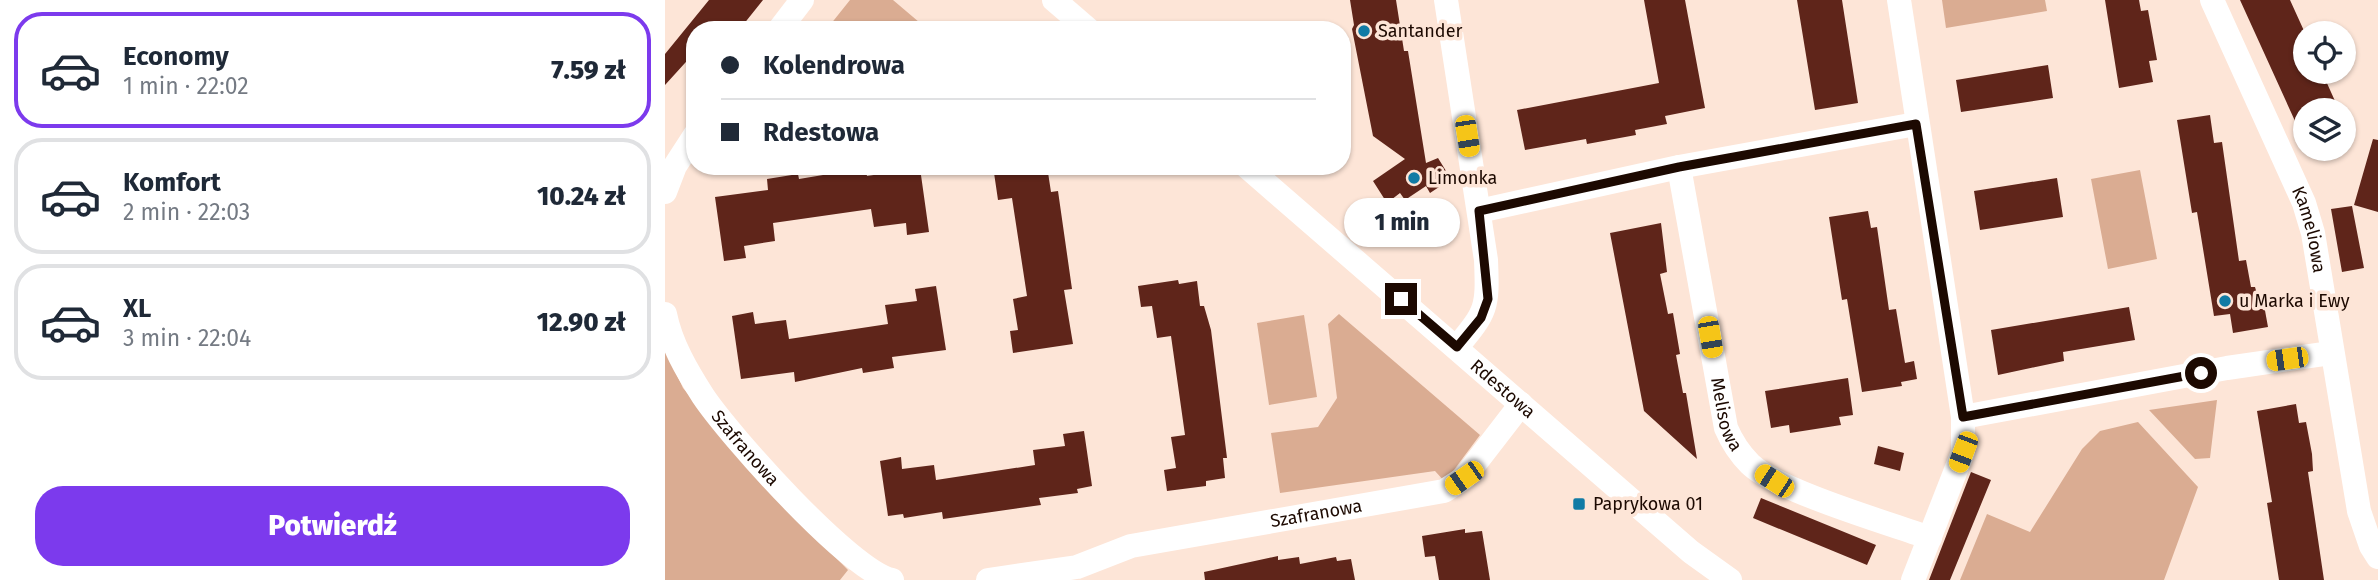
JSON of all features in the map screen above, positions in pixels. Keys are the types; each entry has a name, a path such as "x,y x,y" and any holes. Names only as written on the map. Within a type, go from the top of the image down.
{"street":[{"path":"786,21 802,0"},
{"path":"1054,0 1078,21"},
{"path":"1446,0 1479,211 1488,299 1481,318 1457,347"},
{"path":"1899,0 1963,417 1963,452 1913,580"},
{"name":"Kameliowa","path":"2213,0 2304,203 2313,233 2359,511 2371,546 2378,557"},
{"path":"1479,211 1679,167 1916,124"},
{"path":"665,192 675,166 686,149"},
{"name":"Melisowa","path":"1679,167 1726,428 1733,444 1749,464 1774,481 1930,538"},
{"name":"Rdestowa","path":"1256,175 1691,552 1730,580"},
{"name":"Szafranowa","path":"665,314 673,342 705,398 813,522 862,566 892,580"},
{"path":"1963,417 2227,368 2331,353"},
{"name":"Szafranowa","path":"988,580 1080,573 1131,546 1444,491 1464,478 1521,404"}],"shaded area":[{"path":"850,0 893,0 918,21 833,21"},
{"path":"1942,0 2045,0 2047,11 1946,28"},
{"path":"2140,170 2157,259 2108,269 2091,179"},
{"path":"1339,314 1480,435 1445,482 1435,471 1280,493 1271,433 1318,427 1337,398 1328,324"},
{"path":"1304,315 1317,397 1269,405 1257,323"},
{"path":"665,349 683,388 764,485 848,570 840,580 665,580"},
{"path":"2217,400 2210,458 2195,459 2149,410"},
{"path":"2138,422 2198,487 2164,580 1960,580 1987,514 2030,532 2082,449 2100,431"}],"building":[{"path":"709,0 763,0 746,21 692,21"},
{"path":"1350,0 1396,0 1404,51 1408,51 1426,163 1438,158 1451,179 1430,193 1426,186 1405,200 1400,193 1387,203 1373,181 1405,159 1373,136 1352,29 1354,25"},
{"path":"1644,0 1685,0 1705,108 1665,116 1667,124 1635,130 1636,135 1587,144 1586,139 1525,150 1517,110 1659,83"},
{"path":"1797,0 1842,0 1858,103 1815,110"},
{"path":"2105,0 2139,0 2141,11 2148,10 2157,60 2149,61 2153,82 2119,88"},
{"path":"2240,0 2290,0 2300,21 2293,21 2293,84 2327,84 2334,98 2293,98 2293,117"},
{"path":"686,28 686,62 665,85 665,54"},
{"path":"2048,65 2053,98 1961,112 1956,80"},
{"path":"2210,115 2214,143 2222,142 2239,261 2246,260 2251,287 2255,287 2257,294 2262,294 2268,327 2233,333 2230,314 2214,316 2197,212 2192,213 2177,120"},
{"path":"2373,139 2378,140 2378,212 2354,205"},
{"path":"798,175 799,179 823,175 921,175 929,232 907,235 906,223 874,227 871,209 773,223 775,241 744,246 746,258 724,261 715,197 768,190 767,179"},
{"path":"994,175 1048,175 1051,192 1058,191 1072,289 1064,290 1073,344 1013,353 1010,331 1018,330 1013,299 1027,296 1012,198 998,200"},
{"path":"2057,178 2063,217 1980,230 1974,191"},
{"path":"2352,206 2364,268 2342,272 2331,209"},
{"path":"1868,211 1871,228 1877,227 1889,310 1896,309 1905,363 1914,361 1917,379 1901,382 1902,386 1862,392 1847,299 1842,300 1829,217"},
{"path":"1661,223 1667,272 1660,274 1668,314 1673,313 1680,354 1676,355 1683,393 1686,393 1697,459 1644,411 1610,233"},
{"path":"1178,280 1179,284 1197,281 1200,306 1204,306 1211,330 1227,458 1223,458 1225,478 1206,481 1206,486 1167,491 1164,470 1176,468 1171,437 1185,435 1171,336 1157,338 1152,306 1141,307 1138,286"},
{"path":"936,286 946,350 892,357 894,368 863,373 862,368 795,382 794,372 741,379 732,316 753,312 755,324 786,320 789,339 888,324 885,305 917,301 915,289"},
{"path":"2129,307 2135,340 2063,352 2064,361 1998,375 1991,330"},
{"path":"1848,378 1853,415 1839,417 1841,425 1790,433 1789,425 1771,428 1765,391"},
{"path":"2296,404 2299,423 2306,422 2312,454 2313,471 2308,472 2324,580 2279,580 2267,503 2272,502 2257,411"},
{"path":"1084,431 1092,486 1077,489 1078,493 1039,498 1041,505 943,519 942,512 904,518 903,514 888,516 880,461 901,457 902,469 934,465 936,480 1035,465 1033,450 1065,446 1063,434"},
{"path":"1878,446 1904,453 1900,471 1874,464"},
{"path":"1971,472 1991,480 1950,580 1929,580"},
{"path":"1761,498 1876,545 1867,565 1753,518"},
{"path":"1465,529 1465,533 1482,531 1490,580 1439,580 1435,556 1425,557 1422,536"},
{"path":"1278,556 1278,560 1299,557 1300,564 1336,557 1337,561 1351,559 1355,580 1205,580 1204,572"}],"place":[{"name":"Santander","path":"1364,31"},
{"name":"Limonka","path":"1414,178"},
{"name":"u Marka i Ewy","path":"2225,301"},
{"name":"Paprykowa 01","path":"1579,504"}],"route":[{"path":"1401,299 1457,347 1481,318 1488,299 1479,211 1679,167 1916,124 1963,417 2201,373"}]}
